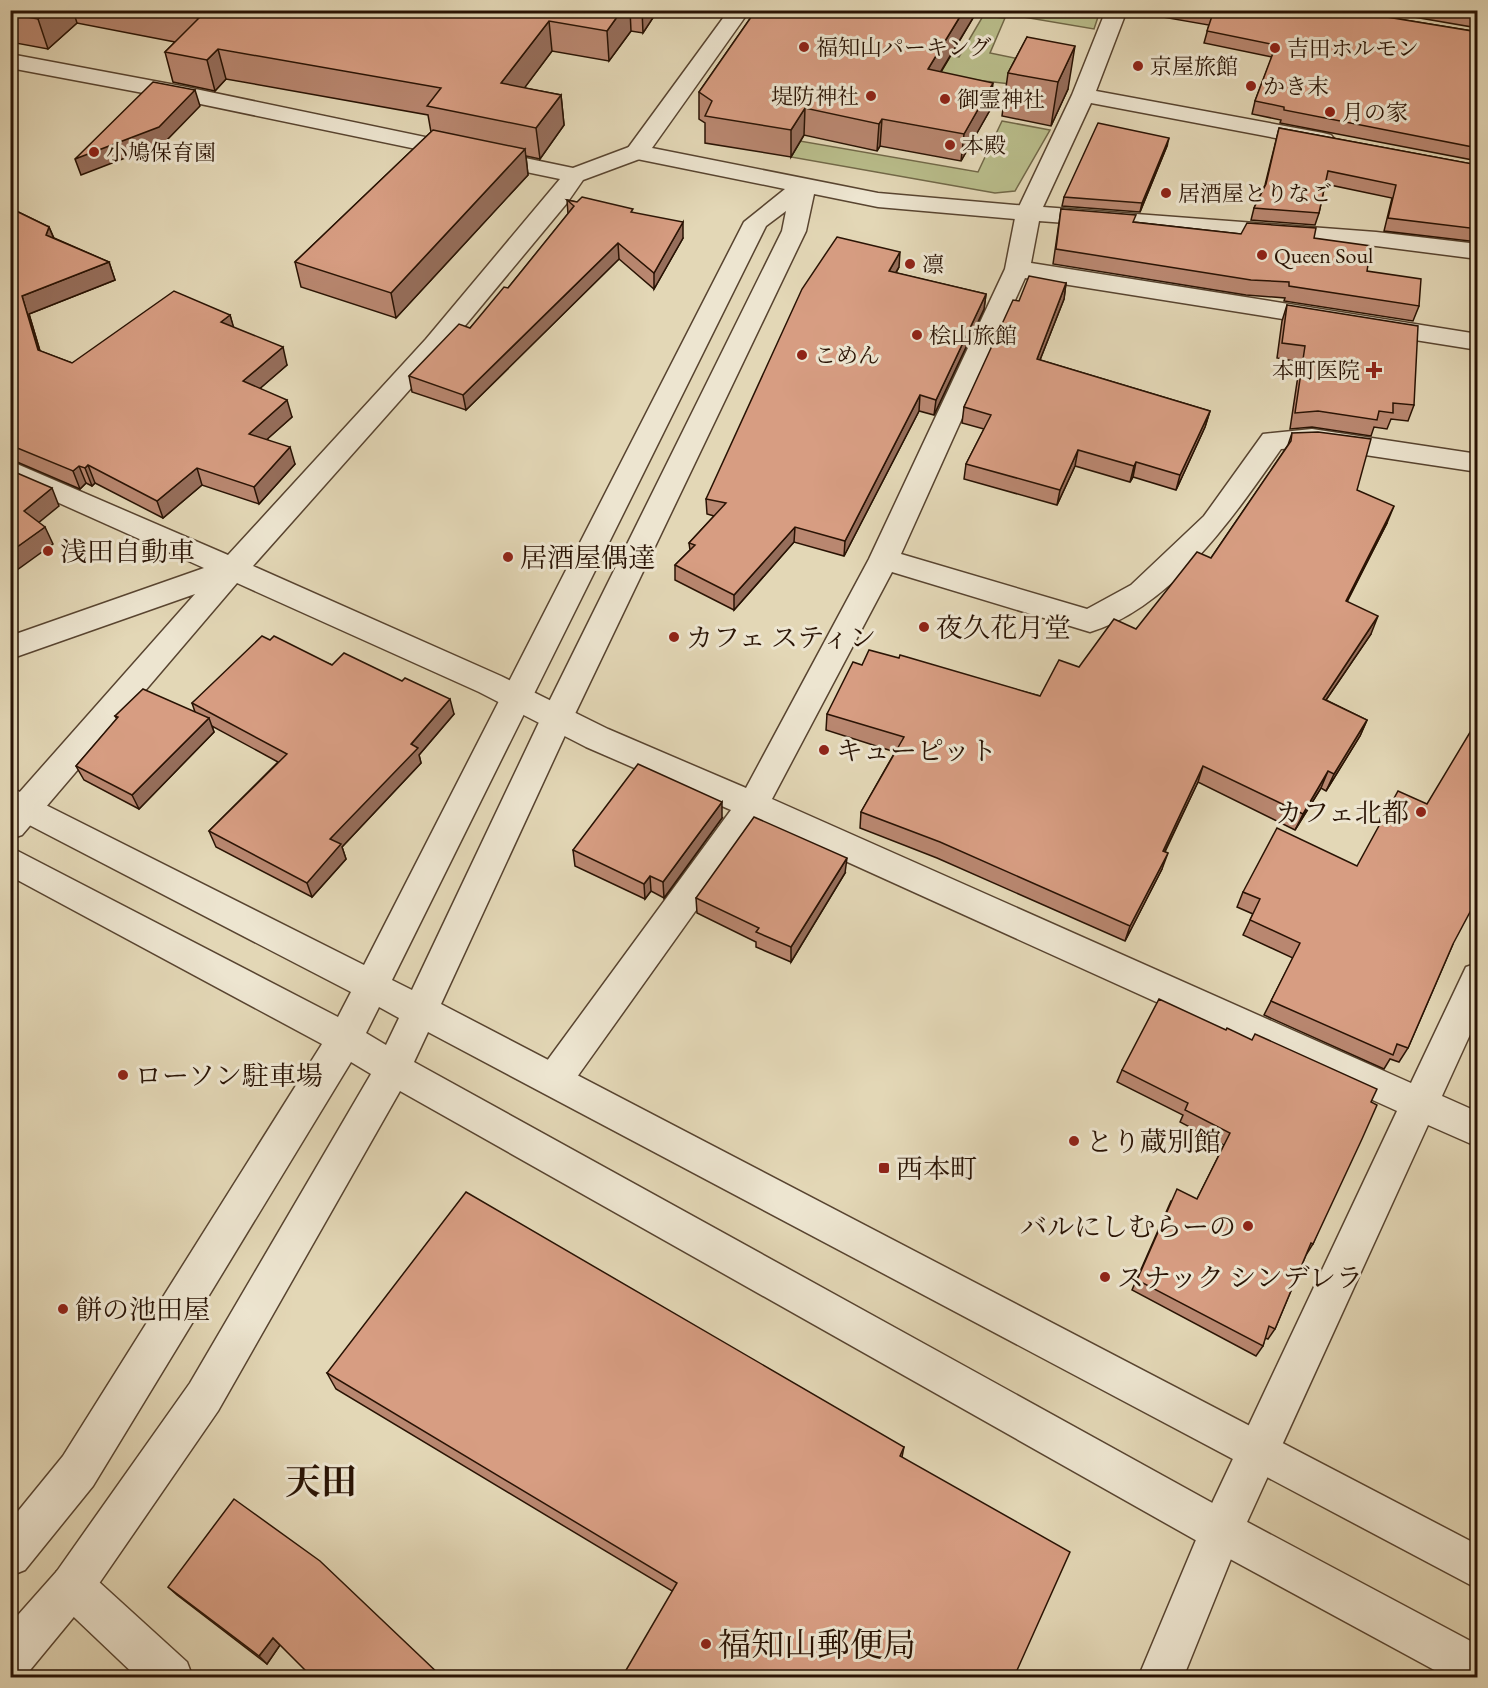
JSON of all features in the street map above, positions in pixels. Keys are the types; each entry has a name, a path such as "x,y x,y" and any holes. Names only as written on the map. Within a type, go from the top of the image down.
{"street":[{"path":"637,152 740,10"},
{"path":"554,1080 753,805 884,559 1017,270 1028,213 1083,95 1117,10"},
{"path":"10,61 186,94 575,175 637,152 878,200 1376,239 1478,252"},
{"path":"1083,95 1350,145"},
{"path":"575,175 559,198 435,345 16,811 554,1080 1478,1568"},
{"path":"10,1555 78,1471 345,1039 756,222 804,186"},
{"path":"10,1659 72,1586 204,1397 393,1069 557,718 794,231 804,186"},
{"path":"1017,270 1478,342"},
{"path":"884,559 1090,621 1141,593 1214,523 1273,440 1312,438 1478,463"},
{"path":"10,470 234,568 518,699 597,738 753,805 1478,1130"},
{"path":"10,648 234,568"},
{"path":"10,860 345,1039 393,1069 1221,1531 1478,1669"},
{"path":"1160,1677 1221,1531 1478,978"},
{"path":"72,1586 171,1677"}],"green space":[{"path":"988,11 1100,11 1094,29"},
{"path":"983,16 1005,18 990,53 1053,66 1011,84 939,76 893,44 959,57"},
{"path":"1002,121 1050,130 1015,191 995,193 791,157 800,141 978,172"}],"building":[{"path":"10,10 47,10 38,19 10,14"},
{"path":"161,10 622,10 607,31 549,21 501,83 561,95 536,128 427,106 441,88 218,49 207,60 165,52 199,18"},
{"path":"756,10 964,10 928,69 993,83 964,134 882,119 879,124 805,108 791,130 705,116 712,101 699,92"},
{"path":"1197,10 1344,10 1478,32 1478,148 1284,110 1284,107 1255,101 1276,45 1207,31 1213,13"},
{"path":"1453,10 1478,10 1478,15"},
{"path":"1027,37 1075,46 1058,82 1008,73"},
{"path":"153,82 195,90 159,127 75,159"},
{"path":"1098,123 1169,138 1142,203 1064,197"},
{"path":"1279,128 1478,165 1478,229 1388,218 1396,185 1328,171 1319,213 1254,208 1266,184"},
{"path":"433,130 525,149 391,293 295,262"},
{"path":"582,197 633,209 631,212 683,222 654,273 618,243 463,395 409,376 459,324 470,328 504,287 508,288 574,206 567,200 577,202"},
{"path":"10,208 49,227 46,235 109,262 22,296 38,350 72,363 174,291 230,315 221,322 283,347 243,381 287,400 249,434 290,447 254,487 197,468 157,501 88,465 85,468 79,466 73,471 10,445"},
{"path":"1061,209 1136,215 1133,222 1241,234 1247,223 1316,228 1314,238 1371,246 1367,271 1421,279 1419,306 1289,286 1289,282 1251,280 1056,249"},
{"path":"837,237 900,252 889,271 986,294 936,400 920,395 845,541 795,527 734,595 675,565 695,545 689,543 726,503 706,499 802,289"},
{"path":"1029,276 1066,283 1037,359 1210,411 1180,475 1136,462 1134,466 1078,450 1060,490 966,464 991,415 964,407 1013,300 1019,301"},
{"path":"1287,305 1418,326 1414,405 1393,403 1393,413 1379,411 1377,420 1318,411 1295,413 1305,346 1282,343"},
{"path":"1318,432 1371,439 1357,490 1394,506 1346,601 1378,616 1323,699 1367,720 1334,774 1328,771 1303,814 1203,766 1163,851 1168,853 1130,926 940,842 861,812 904,737 827,714 853,662 862,665 869,650 899,658 900,655 1040,696 1059,660 1079,667 1114,619 1136,629 1197,552 1211,558 1291,441 1292,433"},
{"path":"10,470 52,488 24,511 45,527 10,552"},
{"path":"262,636 270,640 274,636 332,665 344,653 402,681 405,678 450,699 411,744 418,748 330,839 341,844 307,883 209,831 287,754 192,703"},
{"path":"143,689 209,718 132,795 76,766 118,717 115,716"},
{"path":"1478,719 1478,897 1453,944 1408,1048 1397,1044 1393,1055 1271,1001 1300,943 1250,920 1260,899 1243,892 1277,828 1357,866 1398,791 1427,804"},
{"path":"638,764 722,802 663,882 650,876 644,884 573,850"},
{"path":"754,817 847,858 791,947 756,932 759,928 696,898"},
{"path":"1159,999 1252,1040 1255,1034 1377,1089 1371,1102 1377,1105 1362,1139 1313,1244 1311,1243 1275,1329 1269,1326 1263,1346 1137,1280 1177,1189 1197,1199 1230,1133 1185,1110 1188,1103 1122,1070"},
{"path":"466,1192 904,1447 900,1456 1070,1552 1014,1677 622,1677 677,1583 327,1373"},
{"path":"234,1499 320,1561 442,1677 312,1677 273,1638 259,1656 168,1587"},
{"path":"83,1672 89,1677 78,1677"}],"place":[{"name":"福知山パーキング","path":"804,47"},
{"name":"吉田ホルモン","path":"1275,48"},
{"name":"京屋旅館","path":"1138,66"},
{"name":"かき末","path":"1251,86"},
{"name":"堤防神社","path":"871,96"},
{"name":"御霊神社","path":"945,99"},
{"name":"月の家","path":"1330,112"},
{"name":"本殿","path":"950,145"},
{"name":"小鳩保育園","path":"94,152"},
{"name":"居酒屋とりなご","path":"1166,193"},
{"name":"Queen Soul","path":"1262,255"},
{"name":"凛","path":"910,264"},
{"name":"桧山旅館","path":"917,335"},
{"name":"こめん","path":"802,355"},
{"name":"本町医院","path":"1374,370"},
{"name":"浅田自動車","path":"48,551"},
{"name":"居酒屋偶達","path":"508,557"},
{"name":"夜久花月堂","path":"924,627"},
{"name":"カフェ スティン","path":"674,637"},
{"name":"キューピット","path":"824,750"},
{"name":"カフェ北都","path":"1421,812"},
{"name":"ローソン駐車場","path":"123,1075"},
{"name":"とり蔵別館","path":"1074,1141"},
{"name":"西本町","path":"884,1168"},
{"name":"バルにしむらーの","path":"1248,1226"},
{"name":"スナック シンデレラ","path":"1105,1277"},
{"name":"餅の池田屋","path":"63,1309"},
{"name":"福知山郵便局","path":"706,1644"}],"district":[{"name":"天田","path":"321,1481"}]}
